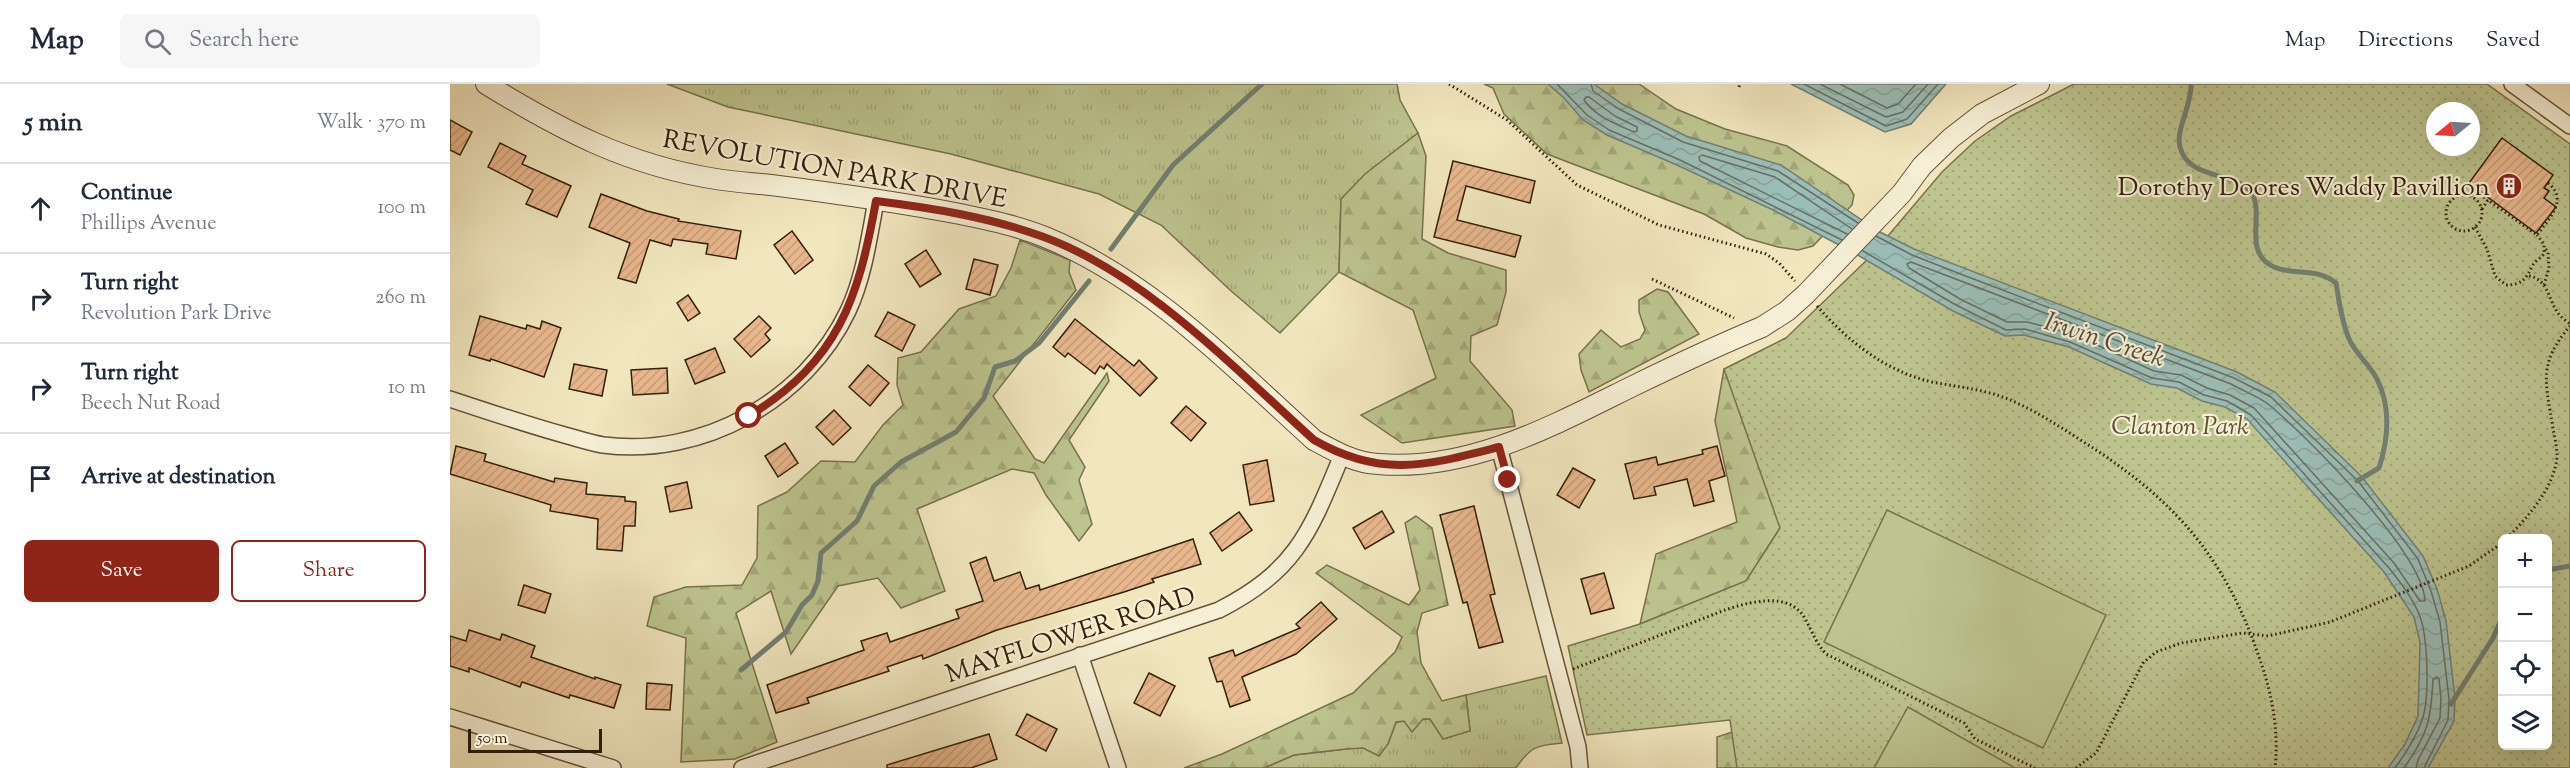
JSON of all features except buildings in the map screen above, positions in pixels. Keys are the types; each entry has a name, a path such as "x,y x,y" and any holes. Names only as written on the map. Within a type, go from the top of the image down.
{"street":[{"name":"REVOLUTION PARK DRIVE","path":"486,84 572,134 607,149 667,169 716,179 928,208 999,222 1043,236 1086,255 1146,292 1314,440 1342,455 1364,462 1396,465 1453,458 1499,447 1558,423 1762,327 1787,311 1837,263 1902,193 1922,166 1951,138 1982,114 2039,84"},
{"path":"2512,84 2570,126"},
{"path":"450,399 536,427 602,445 651,446 684,441 749,416 776,399 803,375 833,337 853,299 867,250 876,201"},
{"path":"1499,447 1578,747 1580,768"},
{"name":"MAYFLOWER ROAD","path":"742,768 1219,610 1259,588 1281,568 1301,544 1317,515 1342,455"},
{"path":"1080,655 1118,768"},
{"path":"450,717 613,768"}],"path":[{"path":"1449,84 1507,120 1577,185 1659,225 1755,250 1774,258 1799,285"},
{"path":"2537,235 2557,205 2557,193 2548,183"},
{"path":"2488,200 2482,209 2480,221 2475,227 2465,231 2454,228 2450,224 2446,213 2454,198 2478,194 2488,200 2537,235 2544,244 2550,260 2544,285"},
{"path":"2470,195 2480,203 2482,209"},
{"path":"2475,227 2487,249 2495,276 2499,281 2514,285 2529,276 2534,263 2545,249"},
{"path":"2510,534 2538,501 2557,458 2546,369 2551,350 2570,325 2556,310 2544,285 2538,279 2529,276"},
{"path":"1652,279 1737,320"},
{"path":"1814,302 1848,338 1891,368 1919,379 1983,391 2008,399 2065,430 2114,462 2175,511 2208,551 2251,634 2272,705 2277,740 2275,768"},
{"path":"2076,768 2091,759 2101,746 2143,663 2149,656 2181,643 2234,634 2268,636 2308,629 2382,603 2451,574 2478,562 2498,546"},
{"path":"1569,670 1725,610 1742,605 1777,601 1797,609 1803,616 1816,644 1826,654 1964,723 1975,739 2035,768"}],"green space":[{"path":"667,84 1397,84 1400,100 1418,133 1366,174 1341,199 1339,272 1280,333 1161,225 1099,194 951,154 728,107"},
{"path":"1484,84 1639,84 1676,109 1725,129 1787,146 1848,185 1854,195 1852,205 1813,246 1798,250 1746,238 1704,214 1547,154 1504,114 1493,88"},
{"name":"Clanton Park","path":"2074,84 2487,84 2570,144 2570,768 1737,768 1730,720 1587,735 1568,646 1640,624 1746,581 1780,528 1724,369 1786,338 1871,256 1942,172 1975,141 2011,116"},
{"path":"1418,133 1426,156 1422,239 1448,253 1506,270 1506,292 1497,325 1471,336 1470,361 1512,410 1515,426 1402,443 1361,415 1436,378 1413,310 1339,272 1341,199 1365,174"},
{"path":"1020,240 1070,260 1069,272 1076,290 993,396 1035,459 1044,463 1107,373 1109,381 1069,440 1085,467 1079,480 1092,524 1079,541 1046,495 1034,473 1012,469 917,509 945,591 901,608 878,578 838,586 791,654 771,591 736,613 777,742 735,759 681,762 686,638 647,626 654,597 686,587 742,585 757,558 758,506 787,492 821,461 855,462 883,425 903,405 897,385 898,358 921,352 959,309 996,296 1011,268"},
{"path":"1657,289 1668,292 1699,334 1589,392 1581,370 1579,354 1601,330 1621,347 1640,339 1645,330 1639,312 1639,300"},
{"path":"1786,338 1780,528 1746,581 1640,624 1656,554 1737,522 1715,421 1724,369"},
{"path":"1887,510 2106,615 2043,748 1824,642"},
{"path":"1416,516 1432,528 1448,605 1422,613 1417,632 1421,663 1442,701 1466,695 1470,731 1443,739 1430,719 1423,719 1412,732 1404,721 1396,722 1388,744 1379,756 1363,748 1346,749 1294,755 1264,768 1184,768 1222,754 1353,693 1395,652 1402,637 1316,573 1327,565 1409,605 1420,590 1405,523"},
{"path":"1546,676 1562,743 1535,748 1516,768 1264,768 1294,755 1388,744 1396,722 1430,719 1470,731 1466,695"},
{"path":"1908,707 2015,768 1874,768"},
{"path":"1778,717 1779,768 1717,768 1717,737"}],"water":[{"name":"Irwin Creek","path":"1548,84 1594,84 1622,104 1686,136 1781,165 1878,231 1914,249 2237,372 2275,392 2362,477 2423,556 2437,589 2446,621 2455,698 2454,721 2428,768 2388,768 2405,744 2418,716 2420,642 2414,617 2384,572 2247,419 2225,407 2202,401 2177,388 2151,384 2069,347 2024,335 2005,336 1953,311 1856,254 1773,210 1607,135 1583,120"},
{"path":"1791,84 1946,84 1911,124 1885,132"}],"waterway":[{"path":"1111,249 1173,165 1262,84"},
{"path":"2191,84 2179,141 2185,157 2201,170 2241,184 2248,189 2254,197 2256,240 2258,251 2264,260 2282,270 2314,273 2336,283 2347,334 2356,351 2377,379 2386,412 2384,446 2379,468 2357,481"},
{"path":"741,670 786,632 802,605 812,595 818,581 821,553 857,521 874,486 901,462 956,432 984,398 995,367 1015,361 1039,343 1089,281"},
{"path":"2552,569 2570,566"},
{"path":"2451,704 2498,627"}],"place":[{"name":"Dorothy Doores Waddy Pavillion","path":"2509,186"}],"route":[{"path":"749,416 776,399 803,375 833,337 853,299 867,250 876,201 928,208 999,222 1043,236 1086,255 1146,292 1314,440 1337,453 1364,462 1396,465 1431,462 1499,447 1508,480"}]}
